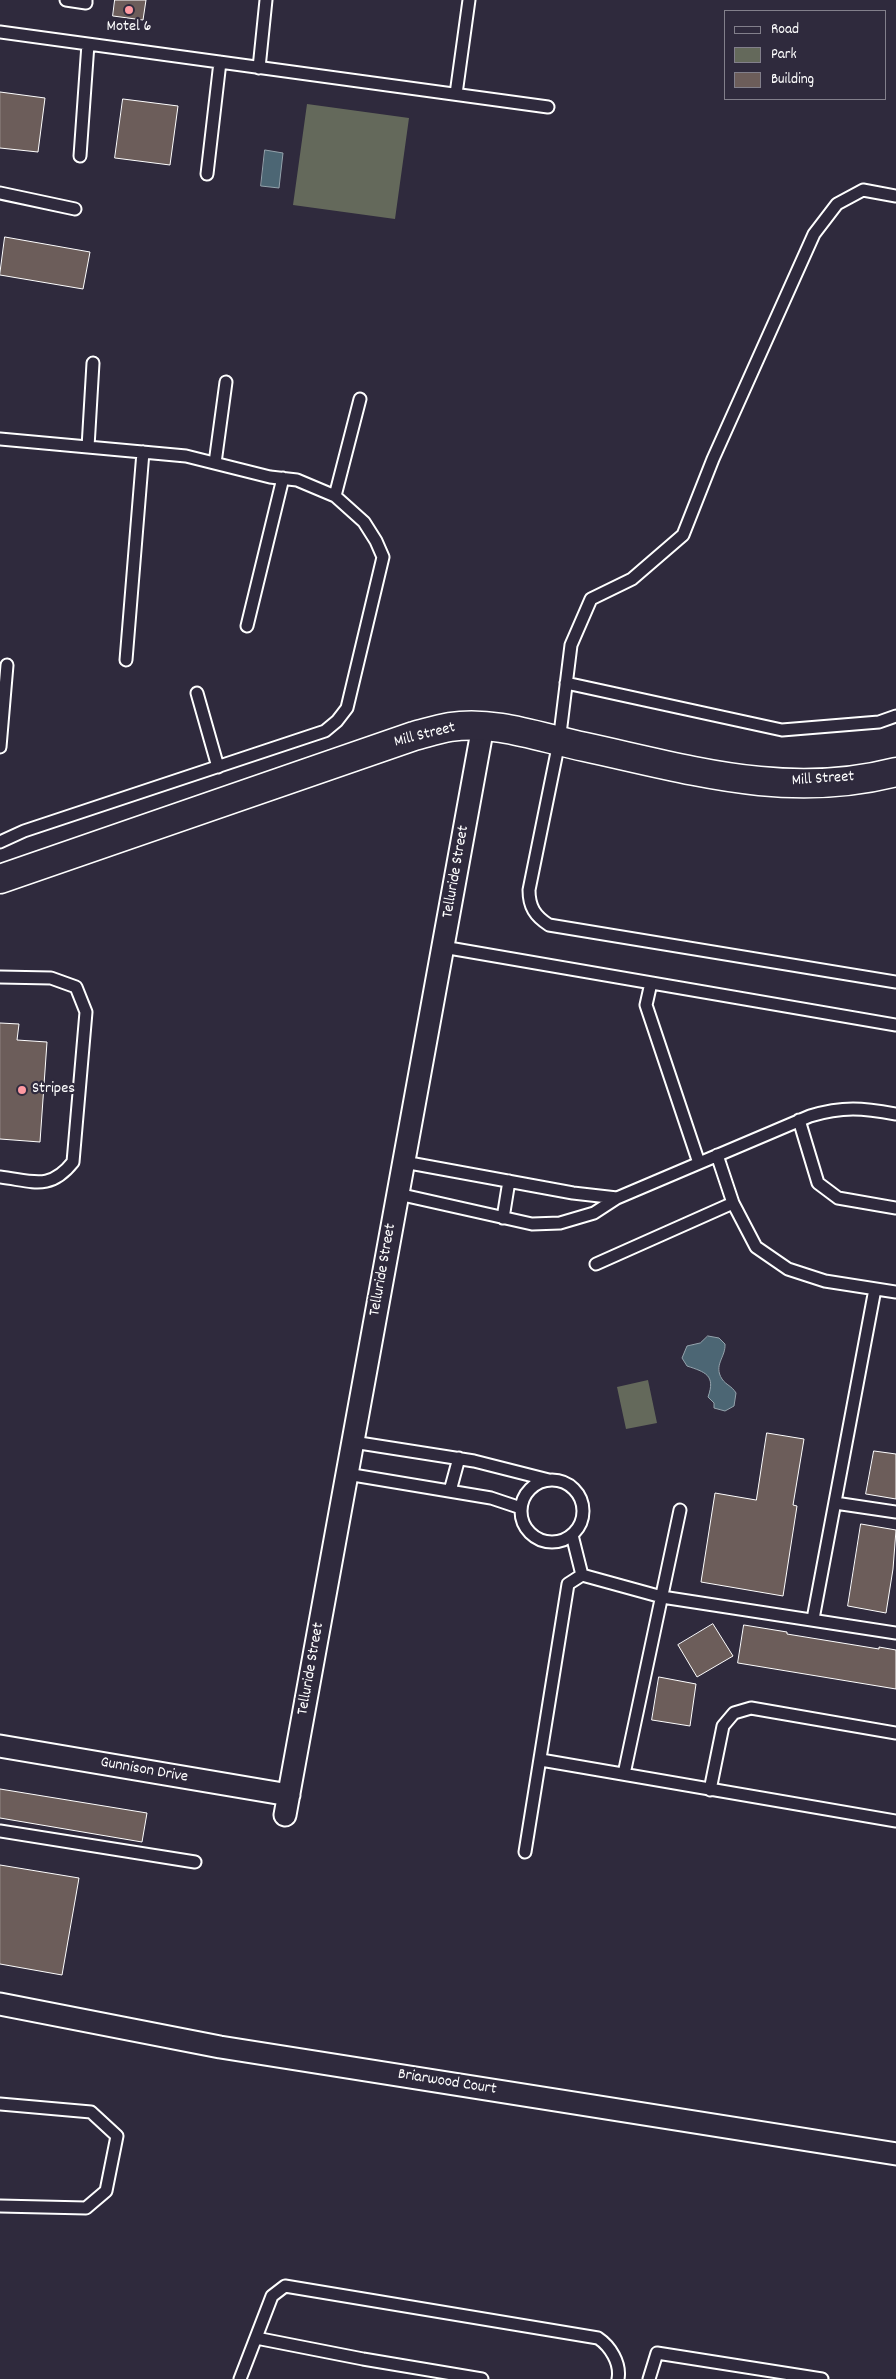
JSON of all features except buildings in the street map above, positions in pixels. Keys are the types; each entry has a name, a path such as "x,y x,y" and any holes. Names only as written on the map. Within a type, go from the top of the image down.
{"street":[{"name":"Mill Street","path":"0,879 414,736 451,727 483,726 520,730 559,742 731,779 804,784 880,776 896,772"},
{"name":"Telluride Street","path":"287,1805 483,726"},
{"name":"Gunnison Drive","path":"0,1746 287,1805"},
{"name":"Briarwood Court","path":"0,2004 220,2047 896,2154"}],"lane":[{"path":"66,0 86,3 86,0"},
{"path":"259,68 266,0"},
{"path":"456,94 469,0"},
{"path":"0,32 548,107"},
{"path":"80,156 88,44"},
{"path":"207,174 220,62"},
{"path":"896,196 864,190 837,204 814,234 713,459 683,535 632,579 591,599 571,645 559,742 529,890 529,900 538,918 549,925 559,928 896,982"},
{"path":"0,193 75,209"},
{"path":"88,447 93,363"},
{"path":"215,463 226,382"},
{"path":"335,496 360,399"},
{"path":"0,439 186,456 304,482 335,496 364,522 376,541 383,558 347,708 337,721 324,731 24,831 0,842"},
{"path":"126,660 143,452"},
{"path":"247,626 283,478"},
{"path":"0,747 7,665"},
{"path":"566,683 782,730 879,722 896,716"},
{"path":"197,693 218,767"},
{"path":"443,947 896,1025"},
{"path":"0,977 51,978 76,987 86,1012 73,1162 62,1176 44,1183 0,1177"},
{"path":"651,983 646,1005 699,1163"},
{"path":"398,1194 532,1224 560,1222 594,1212 617,1198 799,1120 835,1108 868,1109 896,1114"},
{"path":"799,1120 818,1182 838,1198 896,1208"},
{"path":"717,1156 734,1203 756,1247 788,1269 825,1281 896,1292"},
{"path":"404,1162 572,1193 617,1198"},
{"path":"503,1218 509,1181"},
{"path":"596,1264 734,1203"},
{"path":"813,1619 875,1289"},
{"path":"353,1442 459,1458 548,1480 560,1481 570,1486 578,1494 582,1504 583,1516 579,1526 572,1535 561,1541 549,1542 537,1539 528,1531 522,1520 521,1508 524,1498 530,1489 538,1483 548,1480"},
{"path":"450,1491 459,1458"},
{"path":"347,1474 491,1498 521,1508"},
{"path":"835,1503 896,1512"},
{"path":"624,1774 680,1510"},
{"path":"572,1535 582,1575"},
{"path":"525,1852 568,1584 582,1575 662,1597 896,1633"},
{"path":"710,1790 723,1726 734,1713 751,1708 896,1733"},
{"path":"541,1760 896,1821"},
{"path":"0,1831 195,1862"},
{"path":"0,2107 91,2112 117,2136 106,2191 86,2208 0,2206"},
{"path":"240,2379 272,2296 285,2286 598,2338 608,2344 614,2355 619,2373 618,2379"},
{"path":"256,2338 363,2359 482,2379"},
{"path":"649,2379 657,2353 822,2379"}],"green space":[{"path":"307,104 409,118 395,219 293,205"},
{"path":"648,1380 657,1423 626,1429 617,1387"}],"water":[{"path":"265,150 283,153 279,188 261,186"},
{"path":"708,1336 719,1338 725,1344 724,1353 719,1365 720,1374 736,1393 734,1406 725,1411 714,1408 714,1403 708,1397 711,1384 707,1375 687,1366 682,1358 687,1346 700,1343"}],"place":[{"name":"Motel 6","path":"129,10"},
{"name":"Stripes","path":"22,1090"}]}
